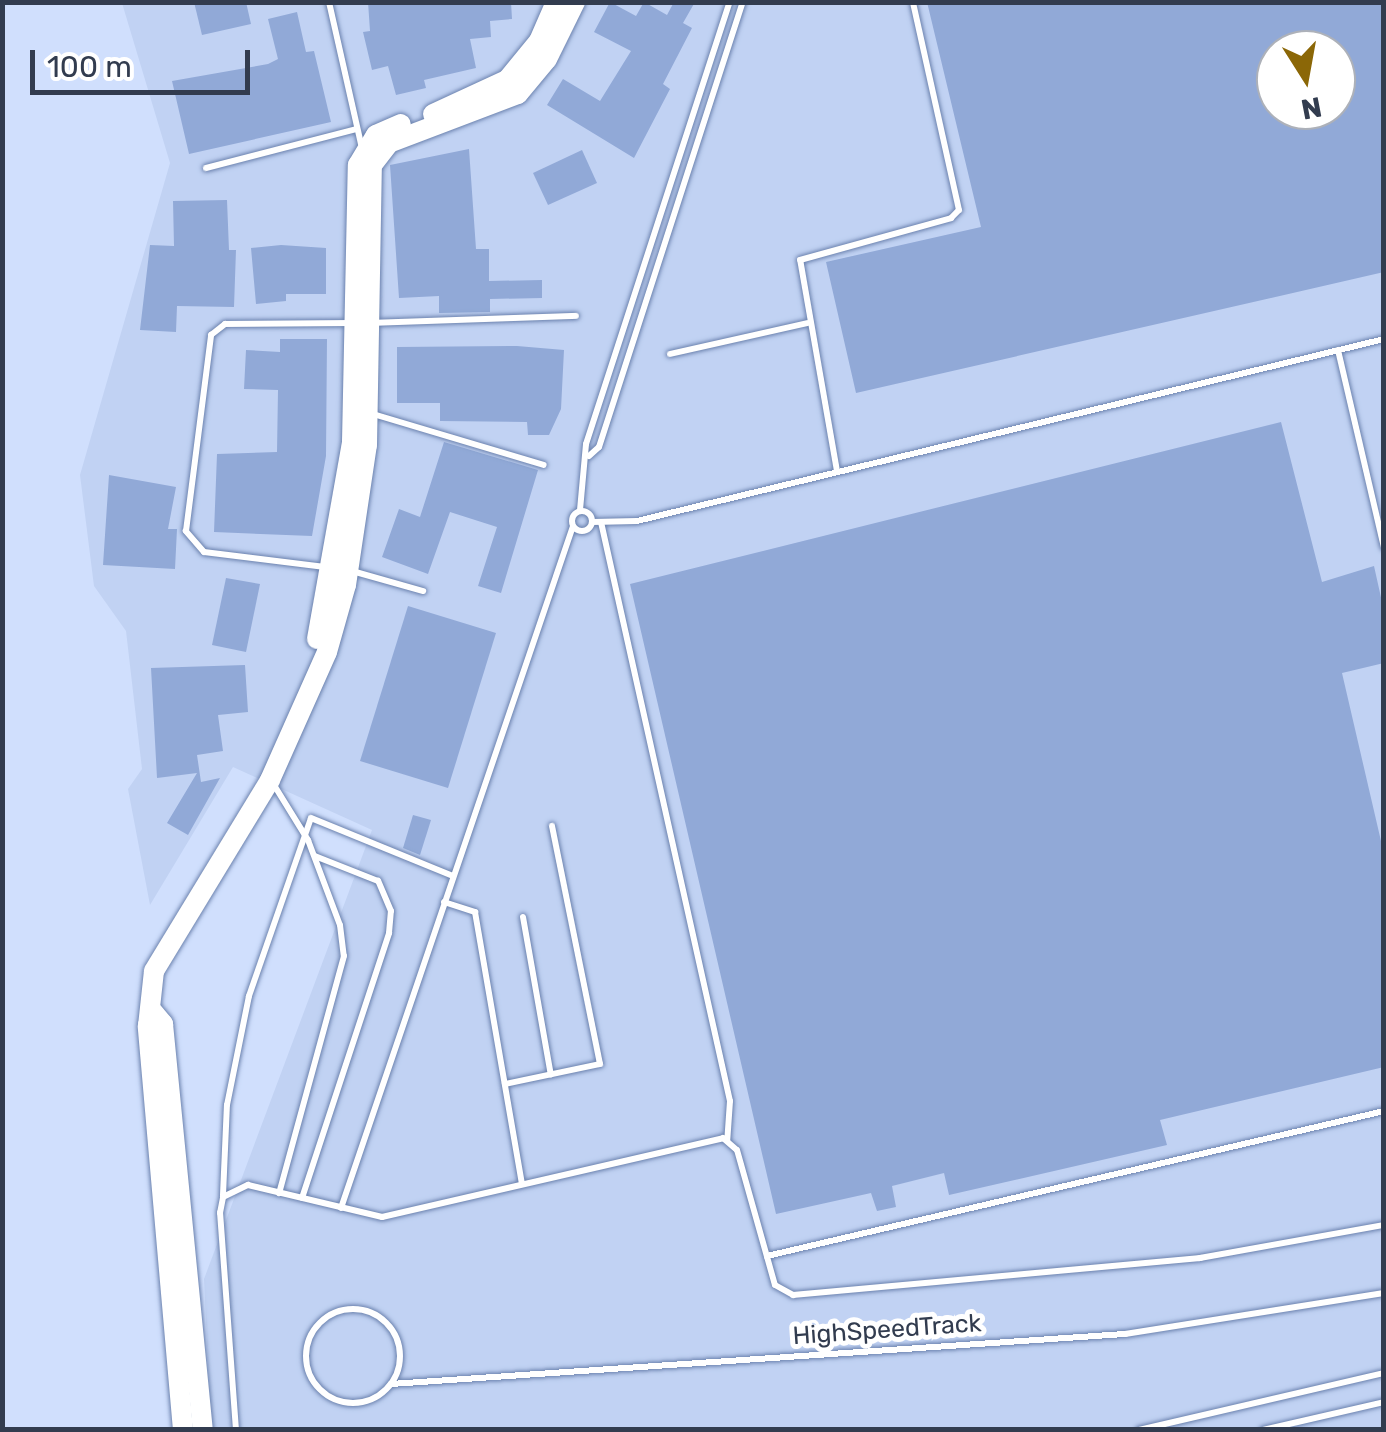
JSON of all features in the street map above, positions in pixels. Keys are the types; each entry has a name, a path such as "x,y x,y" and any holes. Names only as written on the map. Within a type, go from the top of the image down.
{"street":[{"path":"364,148 388,129 473,100 507,80 539,41 556,2"},
{"path":"364,148 389,143 518,94 547,59 575,2"},
{"path":"204,1430 189,1415 163,1024 153,1012 161,952 270,780 318,660 327,652 361,414 364,148"}],"lane":[{"path":"206,168 364,148 329,2"},
{"path":"341,1208 580,510 589,456 586,444 730,2"},
{"path":"589,456 599,447 743,2"},
{"path":"837,471 798,266 805,257 951,218 959,210 914,2"},
{"path":"423,590 341,569 204,552 186,531 206,347 216,328 576,316"},
{"path":"670,354 808,322"},
{"path":"580,510 592,522 637,521 1384,339"},
{"path":"1338,350 1384,547"},
{"path":"361,414 544,465"},
{"path":"573,526 584,531 592,522"},
{"path":"602,522 730,1101 727,1140 737,1150 775,1285 792,1296 1200,1258 1384,1226"},
{"path":"270,780 314,856 340,925 344,956 279,1193"},
{"path":"236,1430 223,1197 227,1105 249,996 304,834 311,818 453,876"},
{"path":"504,1084 600,1064 552,826"},
{"path":"302,1199 390,932 391,911 378,881 314,856"},
{"path":"444,902 475,912 522,1184"},
{"path":"524,917 552,1075"},
{"path":"766,1256 1384,1110"},
{"path":"223,1197 248,1185 382,1217 727,1140"},
{"name":"HighSpeedTrack","path":"391,1384 1125,1334 1384,1292"},
{"path":"346,1310 378,1316 398,1340 401,1357 391,1384 353,1403 326,1394 308,1371 306,1355 318,1325 346,1310"},
{"path":"1139,1430 1384,1373"},
{"path":"1263,1430 1384,1402"}],"shaded area":[{"path":"122,3 1383,3 1383,1429 211,1429 204,1279 372,830 233,767 150,905 128,789 142,769 126,631 94,586 80,475 170,163"}],"building":[{"path":"194,2 246,2 251,24 202,35"},
{"path":"368,2 511,2 512,19 490,21 491,37 470,39 476,68 424,80 426,88 396,95 388,66 372,70 363,32 370,31"},
{"path":"610,2 636,16 644,2 667,15 674,2 695,2 683,23 692,28 663,84 670,89 634,158 547,105 563,79 600,101 631,51 594,32"},
{"path":"927,2 1384,2 1384,272 856,393 826,262 981,227"},
{"path":"297,12 306,52 314,51 331,122 189,154 172,81 278,59 268,19"},
{"path":"469,149 476,249 489,249 489,281 542,280 542,298 490,299 490,312 439,313 439,296 399,298 390,165"},
{"path":"582,150 597,183 548,205 533,173"},
{"path":"227,200 229,250 236,250 234,307 177,306 176,332 140,330 150,245 174,246 173,201"},
{"path":"251,248 326,248 326,294 286,294 286,301 256,304"},
{"path":"280,339 327,339 326,456 312,536 214,532 217,454 277,452 278,390 244,389 246,350 280,352"},
{"path":"517,346 564,350 561,409 549,435 528,435 527,422 440,421 440,403 397,403 397,347"},
{"path":"1281,422 1322,582 1374,566 1384,611 1384,663 1342,673 1384,854 1384,1067 1160,1120 1167,1145 949,1195 944,1173 892,1186 896,1207 877,1211 871,1193 776,1214 630,584"},
{"path":"444,442 538,470 501,593 478,586 497,527 450,512 428,574 382,557 399,509 420,517"},
{"path":"109,475 176,487 168,529 177,529 175,569 103,565"},
{"path":"226,578 260,584 246,652 212,645"},
{"path":"408,606 496,633 448,788 360,761"},
{"path":"245,665 248,712 218,715 223,751 197,755 201,782 220,778 188,835 167,823 197,773 157,778 151,668"},
{"path":"413,815 431,820 420,855 403,848"}]}
